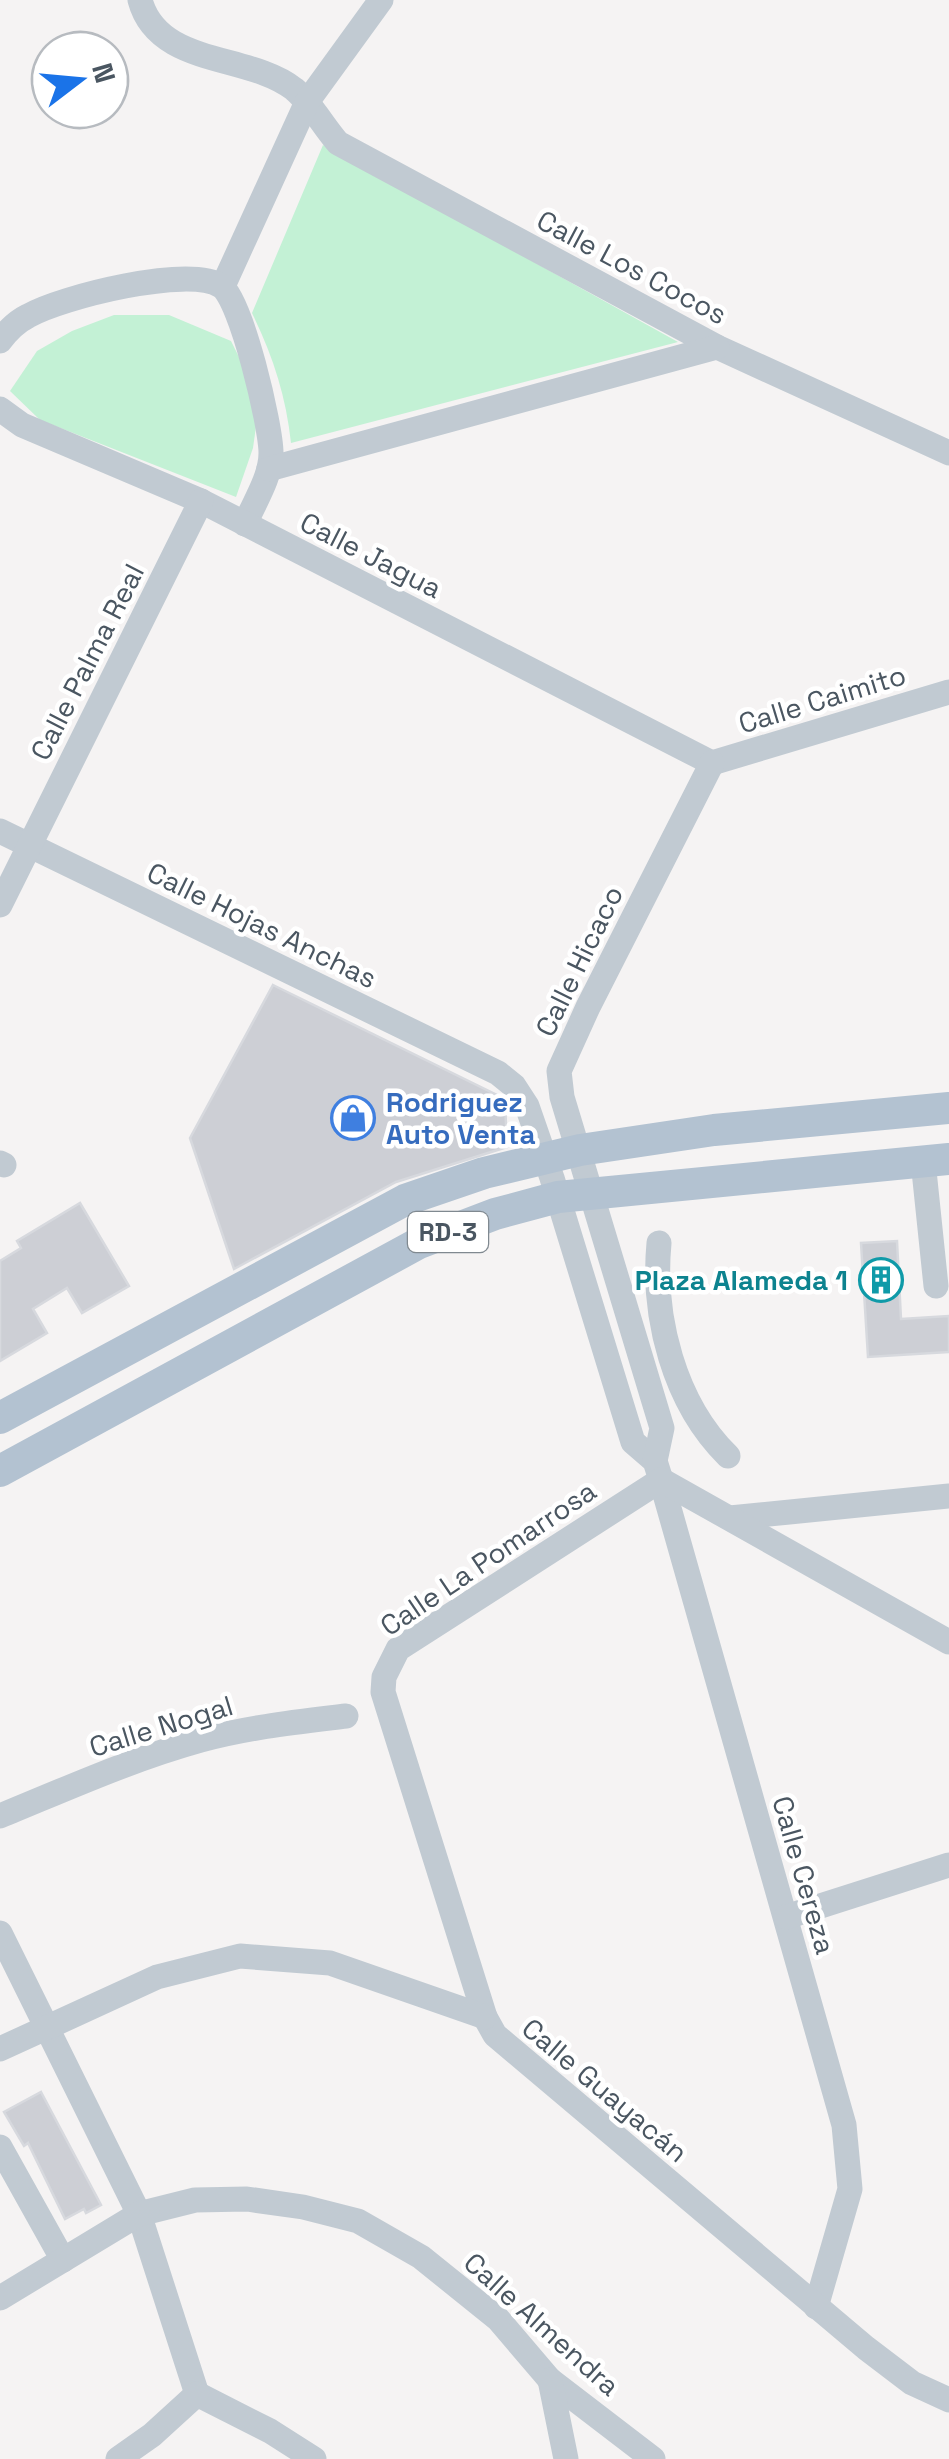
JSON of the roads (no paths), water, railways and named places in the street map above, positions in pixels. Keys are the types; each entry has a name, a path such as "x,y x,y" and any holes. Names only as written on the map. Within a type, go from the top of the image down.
{"main road":[{"name":"RD-3","path":"0,1418 405,1200 484,1173 580,1150 714,1130 949,1108"},
{"name":"RD-3","path":"0,1471 418,1243 494,1214 558,1197 936,1160"}],"street":[{"name":"Calle Los Cocos","path":"140,0 158,33 184,48 275,78 307,102 338,142 717,348 949,453"},
{"path":"223,286 307,102 381,0"},
{"path":"0,341 11,327 31,314 111,290 170,278 199,277 223,286 235,302 265,410 271,452 269,470 245,524"},
{"path":"269,470 717,348"},
{"name":"Calle Jagua","path":"0,409 22,425 202,500 712,763"},
{"name":"Calle Palma Real","path":"0,905 202,500"},
{"name":"Calle Caimito","path":"712,763 949,692"},
{"name":"Calle Hicaco","path":"592,1194 562,1097 559,1071 712,763"},
{"name":"Calle Hojas Anchas","path":"0,830 498,1073 514,1086 526,1106"},
{"path":"526,1106 562,1097"},
{"name":"Calle Cereza","path":"526,1106 633,1442 658,1470"},
{"path":"936,1160 936,1286"},
{"name":"Calle Cereza","path":"592,1194 662,1428 658,1470 844,2125 850,2189 816,2307"},
{"path":"659,1243 658,1282 668,1351 694,1412 728,1456"},
{"path":"641,1358 668,1351"},
{"path":"658,1470 730,1518 949,1642"},
{"name":"Calle La Pomarrosa","path":"386,1708 384,1677 398,1649 658,1470"},
{"path":"730,1518 949,1496"},
{"name":"Calle Guayacán","path":"386,1708 485,2017 495,2035 816,2307 912,2383 949,2400"},
{"name":"Calle Nogal","path":"0,1816 119,1766 200,1740 262,1726 346,1716"},
{"path":"786,1917 949,1865"},
{"path":"0,1933 139,2214 197,2394 286,2440 314,2459"},
{"path":"0,2049 157,1976 240,1956 330,1963 485,2017"},
{"path":"0,2147 62,2260"},
{"name":"Calle Almendra","path":"0,2298 139,2214 195,2200 247,2199 302,2206 358,2221 420,2257 498,2319 550,2380 654,2459"},
{"path":"550,2380 566,2459"},
{"path":"118,2459 152,2435 197,2394"}],"place":[{"name":"Rodriguez Auto Venta","path":"353,1118"},
{"name":"Plaza Alameda 1","path":"881,1280"}]}
